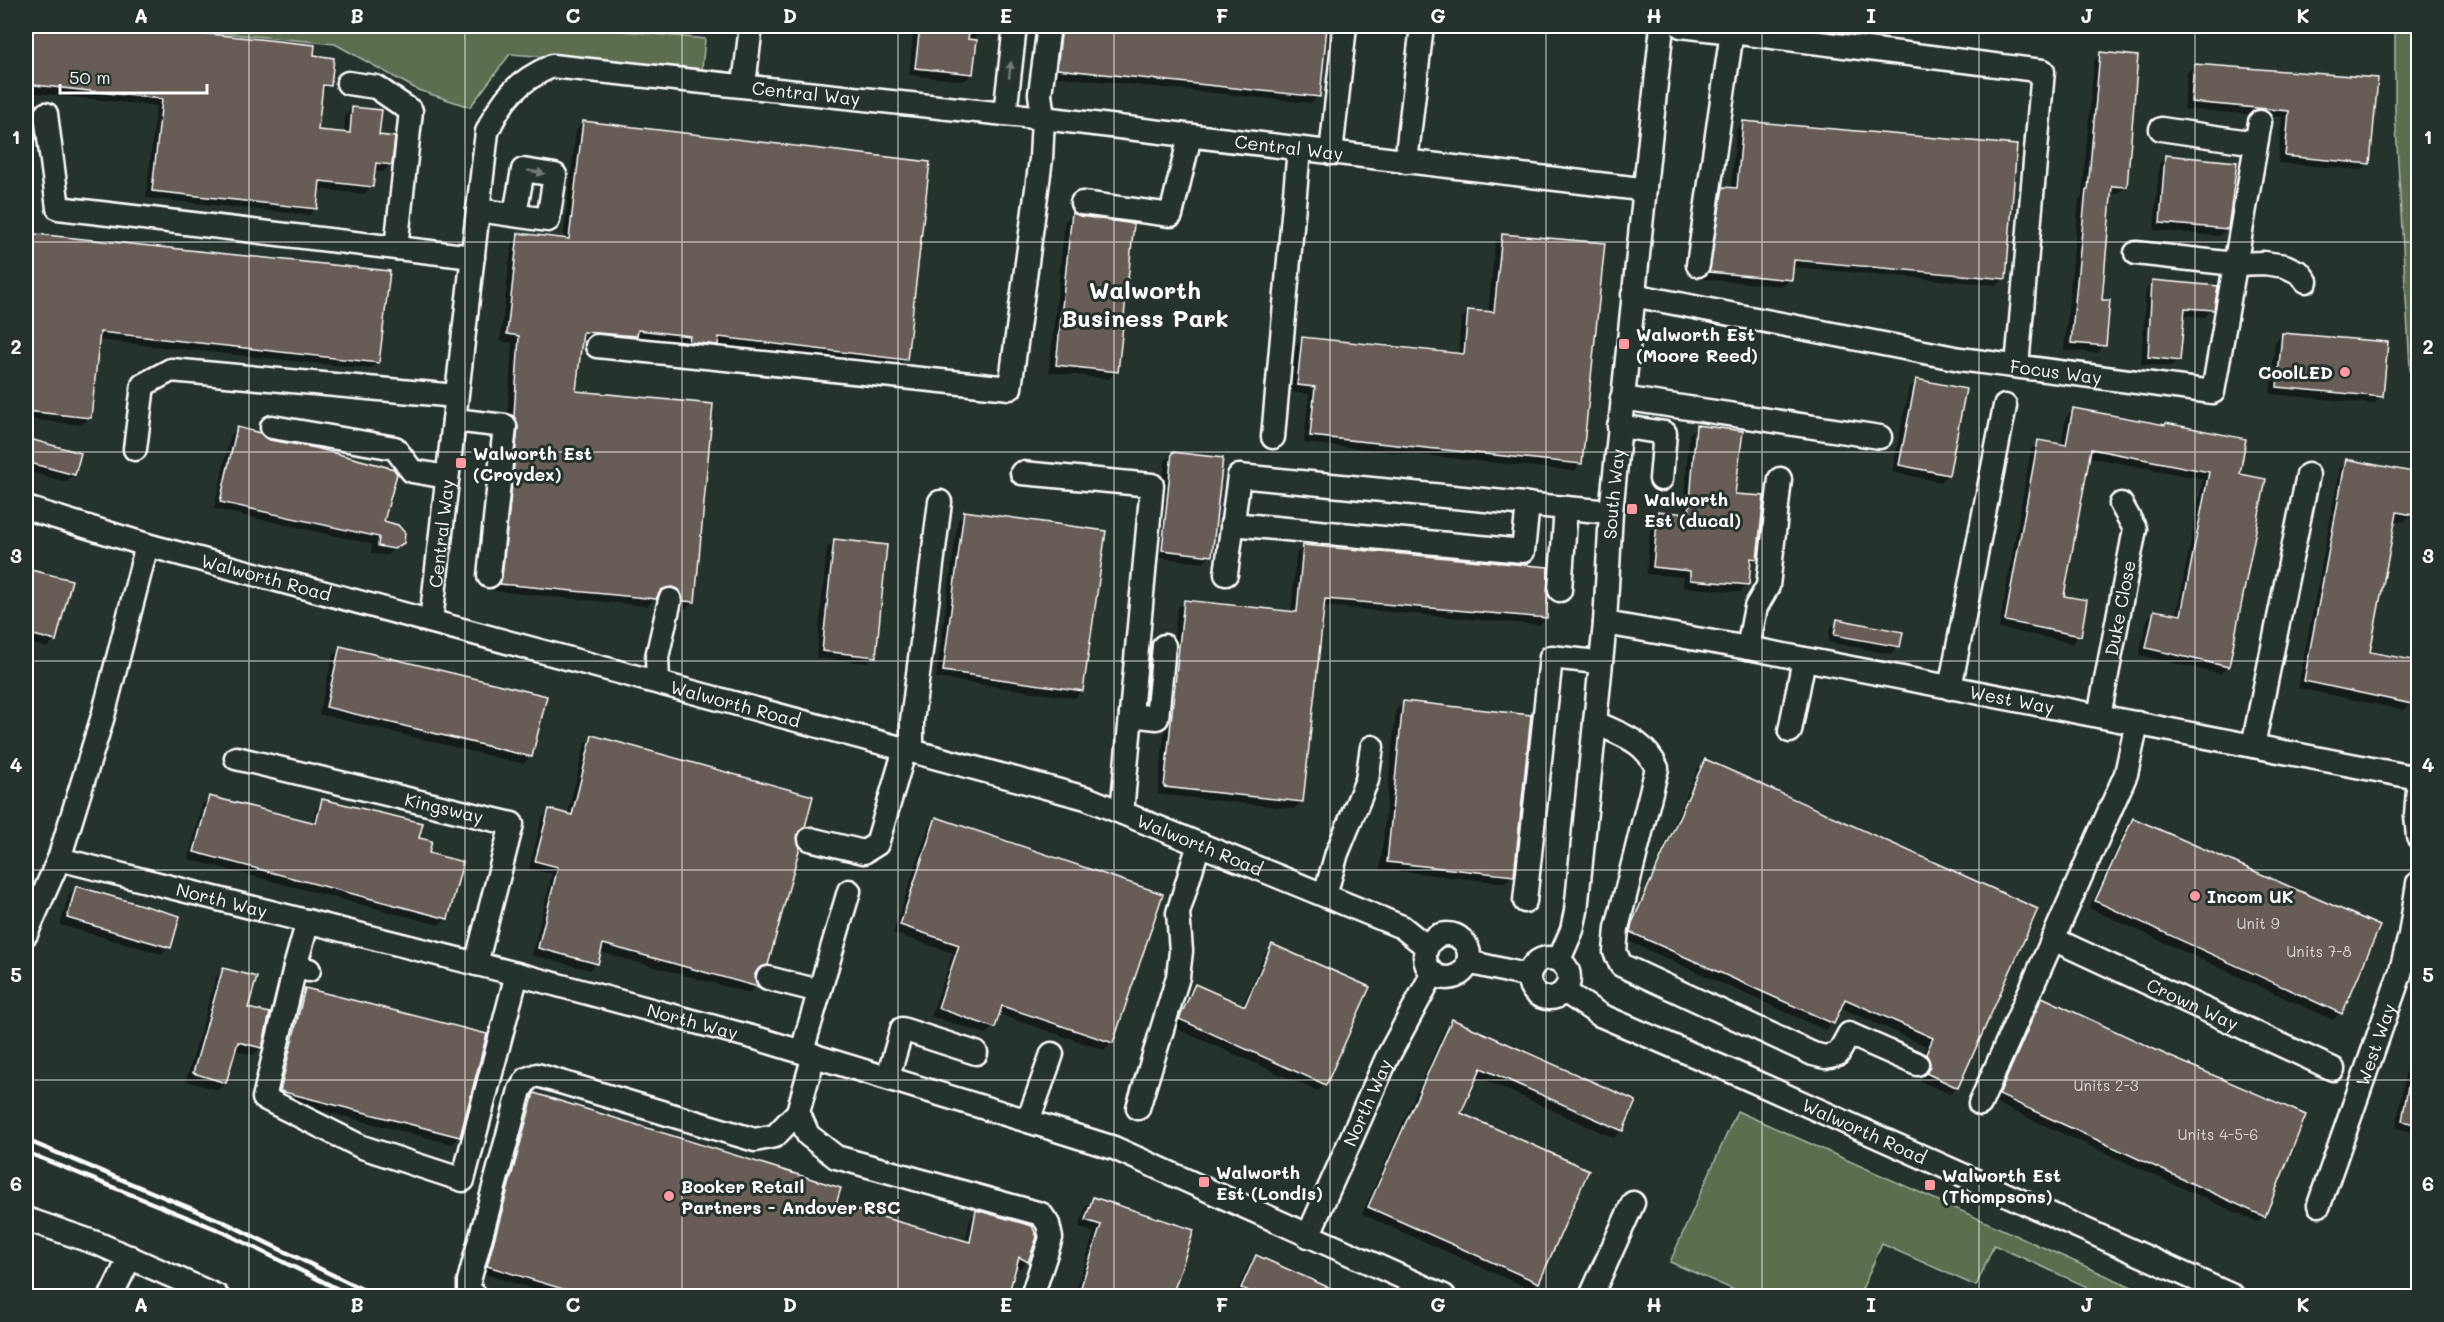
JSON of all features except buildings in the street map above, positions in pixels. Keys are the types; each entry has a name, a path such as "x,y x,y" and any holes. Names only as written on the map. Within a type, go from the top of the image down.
{"street":[{"path":"744,85 751,26"},
{"path":"1005,114 1015,26"},
{"path":"597,346 1011,388 1041,159 1043,118 1040,94 1049,26"},
{"path":"1330,153 1346,26"},
{"path":"1406,162 1422,26"},
{"name":"South Way","path":"1559,960 1572,930 1576,911 1605,623 1611,512 1619,426 1662,26"},
{"path":"1681,26 1737,29 2043,71 2017,366"},
{"path":"1698,265 1737,29"},
{"name":"Central Way","path":"431,621 487,132 496,111 513,90 530,76 552,66 1043,118 1644,192"},
{"path":"348,83 376,87 411,111 396,248"},
{"path":"45,114 58,208 473,257"},
{"name":"Focus Way","path":"1633,295 1949,357 2213,392 2258,132 2161,129"},
{"path":"1082,202 1171,215 1190,136"},
{"path":"1273,437 1299,149"},
{"path":"478,210 515,214"},
{"path":"2136,252 2235,264 2264,263 2285,266 2300,273 2306,281"},
{"path":"135,449 143,385 171,370 456,396"},
{"path":"1622,398 1880,437"},
{"path":"1950,688 2005,406"},
{"path":"454,420 505,426 489,576"},
{"path":"1619,426 1665,433 1661,479"},
{"path":"272,427 395,448 412,471 447,477"},
{"path":"1022,473 1152,485 1122,812"},
{"path":"2253,746 2268,700 2308,475"},
{"path":"1226,574 1239,476 1611,512"},
{"path":"1748,648 1755,607 1768,586 1780,479"},
{"path":"810,838 864,852 877,844 908,750 940,501"},
{"path":"1232,524 1523,551 1528,504"},
{"name":"Duke Close","path":"2099,716 2135,528 2121,504"},
{"name":"Walworth Road","path":"26,508 147,545 1086,798 1402,927 1427,947"},
{"path":"1560,590 1566,508"},
{"path":"26,934 31,907 59,859 103,716 147,545"},
{"path":"658,682 657,657 670,600"},
{"name":"West Way","path":"1605,623 1748,648 2418,778"},
{"path":"1131,715 1156,718 1164,646"},
{"path":"1525,901 1551,657 1588,661"},
{"path":"1790,730 1804,659"},
{"path":"1595,722 1642,745 1650,753 1657,768 1617,928 1615,952 1621,964 1813,1054 1825,1058 1838,1054 1849,1034 1917,1064"},
{"path":"1980,1104 2126,774 2137,723"},
{"path":"1325,895 1337,854 1367,780 1372,747"},
{"name":"Kingsway","path":"236,758 512,824 476,964"},
{"path":"2418,790 2416,815 2418,837"},
{"path":"1138,1108 1178,977 1181,951 1178,913 1199,844"},
{"name":"North Way","path":"59,859 517,974 808,1053 1114,1148 1444,1296"},
{"name":"West Way","path":"2319,1205 2400,974 2410,935 2418,883"},
{"path":"849,891 819,991 798,1112 808,1135 836,1157 1041,1214 1048,1224 1051,1238 1032,1296"},
{"path":"308,921 302,968 264,1098 362,1147 463,1180 517,974"},
{"path":"1451,934 1463,942 1468,962 1460,974 1453,977 1439,976 1433,973 1425,961 1427,947 1437,936 1451,934"},
{"name":"Crown Way","path":"2053,939 2333,1069"},
{"path":"1547,958 1559,960 1564,965 1569,978 1564,991 1552,998 1539,995 1530,984 1529,976 1535,964 1547,958"},
{"path":"1468,962 1529,976"},
{"name":"North Way","path":"1308,1236 1386,1058 1433,973"},
{"path":"768,978 819,991"},
{"name":"Walworth Road","path":"1564,991 1600,1015 1733,1072 2233,1296"},
{"path":"888,1077 902,1029 975,1053"},
{"path":"1028,1121 1052,1054"},
{"path":"476,1296 469,1290 469,1281 520,1090 527,1079 537,1075 755,1140 775,1136 798,1112"},
{"path":"1591,1296 1633,1203"},
{"path":"26,1219 130,1257 217,1296"},
{"path":"111,1296 130,1257"}],"green space":[{"path":"153,26 574,26 705,39 702,69 510,54 470,107 418,90 335,44"},
{"path":"2395,26 2418,26 2418,504 2395,110"},
{"path":"1737,1111 2152,1296 2102,1296 2103,1294 1994,1245 1976,1286 1882,1244 1859,1296 1748,1296 1670,1262"}],"railway":[{"path":"26,1140 224,1222 376,1296"},
{"path":"26,1152 221,1231 352,1296"}],"place":[{"name":"Walworth Est (Moore Reed)","path":"1624,344"},
{"name":"CoolLED","path":"2345,372"},
{"name":"Walworth Est (Croydex)","path":"461,463"},
{"name":"Walworth Est (ducal)","path":"1632,509"},
{"name":"Incom UK","path":"2195,896"},
{"name":"Walworth Est (Londis)","path":"1204,1182"},
{"name":"Walworth Est (Thompsons)","path":"1930,1185"},
{"name":"Booker Retail Partners - Andover RSC","path":"669,1196"}],"district":[{"name":"Walworth Business Park","path":"1145,303"}]}
